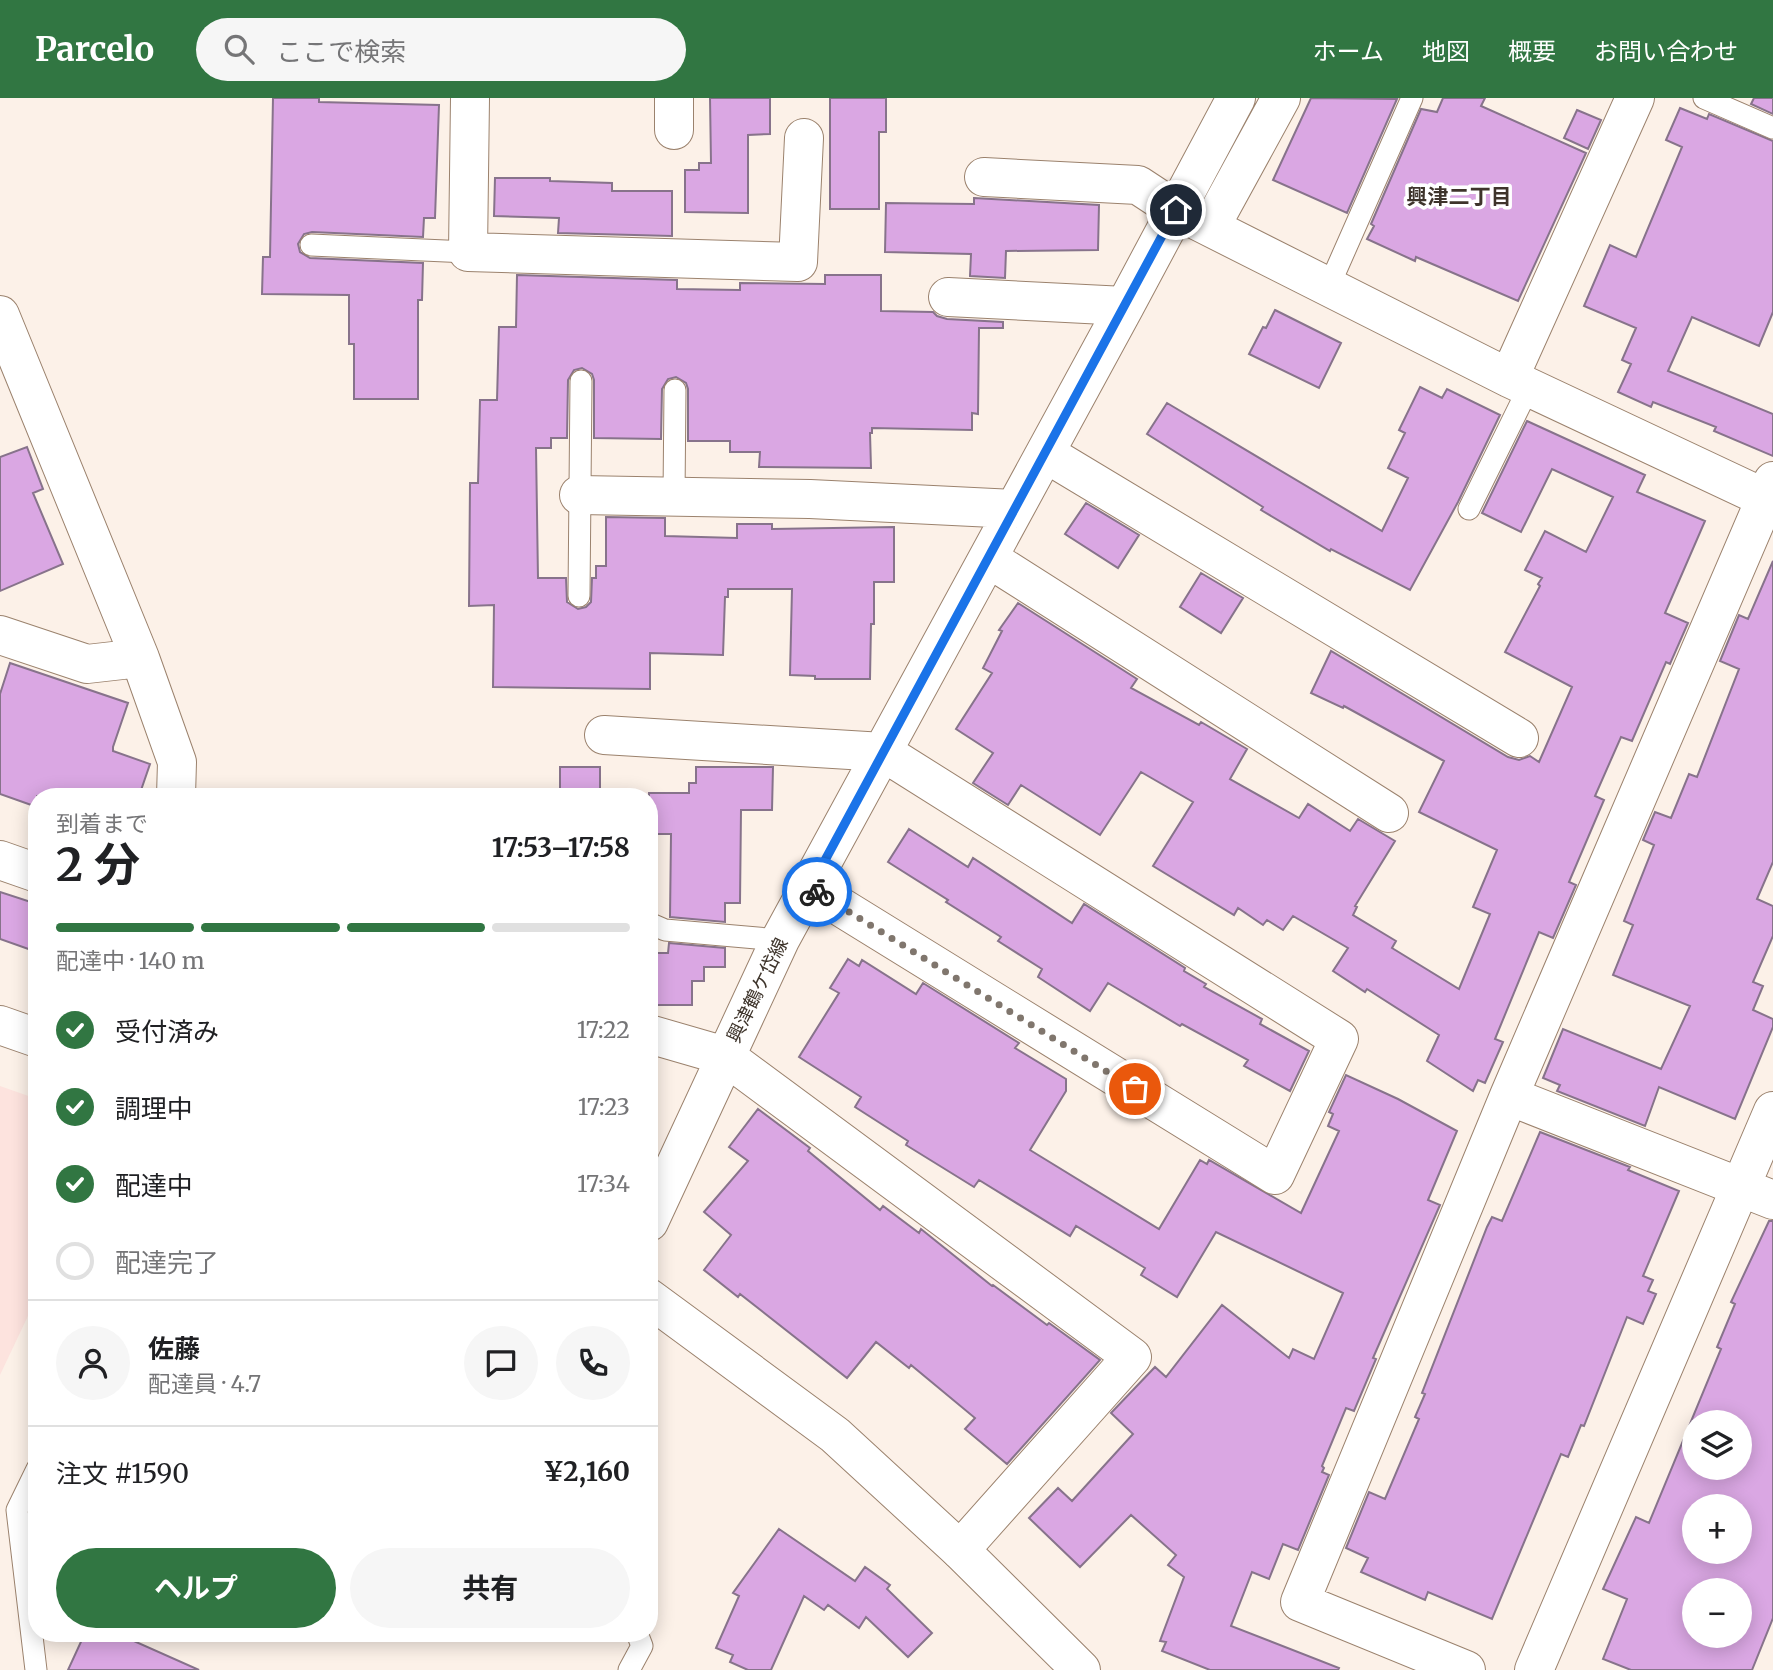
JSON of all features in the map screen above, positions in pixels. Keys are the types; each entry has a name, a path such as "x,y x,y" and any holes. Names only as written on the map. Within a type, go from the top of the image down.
{"street":[{"path":"470,98 468,252 798,262 804,138"},
{"name":"興津鶴ケ岱線","path":"658,1202 780,940 1236,98"},
{"path":"1211,226 1281,98"},
{"path":"1519,383 1635,98"},
{"path":"984,177 1138,185 1176,210 1519,383 1770,494 1509,1096 1300,1602 1466,1670"},
{"path":"948,297 1125,306"},
{"path":"0,315 140,658 177,762 176,788"},
{"path":"1045,453 1519,738"},
{"path":"579,495 810,499 1014,509"},
{"path":"988,558 1390,813"},
{"path":"0,635 87,664 140,658"},
{"path":"604,735 883,752 1339,1039 1275,1175 810,888"},
{"path":"0,860 28,870"},
{"path":"0,1025 28,1035"},
{"path":"658,1037 725,1056 1132,1357 960,1550"},
{"path":"1509,1096 1758,1194"},
{"path":"1534,1670 1758,1194 1773,1111"},
{"path":"658,1305 835,1436 960,1550 1081,1670"}],"lane":[{"path":"1329,286 1412,98"},
{"path":"1704,98 1773,128"},
{"path":"311,245 468,252"},
{"path":"579,596 581,380"},
{"path":"1469,509 1519,383"},
{"path":"674,496 675,390"},
{"path":"658,927 665,930 780,940"},
{"path":"28,1487 17,1510 28,1603"},
{"path":"33,1642 36,1670"},
{"path":"629,1670 642,1646 640,1642"}],"shaded area":[{"path":"0,1086 28,1096 28,1316 0,1375"}],"building":[{"path":"273,98 439,105 435,218 424,218 423,237 312,232 304,234 298,244 300,252 310,258 423,263 422,300 418,300 418,399 354,399 354,344 349,344 349,295 262,294 263,257 270,257"},
{"path":"710,98 770,98 770,134 748,135 748,213 685,212 685,170 699,170 699,163 711,163"},
{"path":"830,98 886,98 886,132 879,132 879,209 830,209"},
{"path":"1311,98 1397,99 1347,213 1273,180"},
{"path":"1443,98 1485,98 1481,106 1586,153 1518,301 1416,257 1415,261 1367,239 1421,109 1437,112"},
{"path":"1754,98 1773,98 1773,114 1751,104"},
{"path":"1680,108 1707,119 1709,114 1773,141 1773,312 1759,346 1692,317 1668,371 1773,414 1773,456 1714,431 1716,427 1653,402 1651,407 1618,392 1631,364 1622,360 1636,328 1584,306 1610,245 1636,257 1682,147 1666,140"},
{"path":"1577,110 1601,120 1588,149 1564,138"},
{"path":"495,178 550,178 550,181 612,183 612,191 672,191 672,236 558,233 559,218 494,216"},
{"path":"974,198 1099,205 1098,250 1006,251 1005,278 970,276 971,254 885,252 886,203 974,204"},
{"path":"517,275 677,280 677,289 740,290 740,283 825,284 825,275 881,275 881,311 933,312 947,319 1003,322 1003,328 979,328 978,414 972,413 972,430 872,428 871,468 759,467 760,452 730,452 730,441 688,441 688,389 686,383 676,377 668,379 662,389 661,439 594,438 594,380 592,374 582,368 574,370 568,380 567,438 551,438 551,448 536,448 538,578 566,578 567,602 578,609 591,602 592,578 596,578 596,566 606,566 606,517 665,518 665,536 737,538 737,524 772,524 772,529 894,527 894,582 874,582 870,679 815,679 815,676 790,675 792,589 728,589 728,597 725,597 723,655 650,653 650,689 493,687 494,605 469,606 470,483 478,483 480,400 497,400 499,327 516,327"},
{"path":"1275,310 1341,343 1319,388 1249,354"},
{"path":"1420,387 1442,398 1447,389 1500,415 1458,502 1410,590 1331,549 1330,551 1261,510 1263,507 1147,434 1167,403 1382,531 1408,478 1388,468 1405,433 1399,430"},
{"path":"1527,421 1645,475 1637,492 1705,521 1665,613 1688,623 1670,664 1666,662 1632,741 1621,737 1595,796 1604,800 1569,882 1576,885 1553,938 1539,932 1495,1039 1503,1042 1485,1083 1478,1080 1473,1091 1427,1061 1439,1035 1367,989 1365,992 1333,971 1348,948 1293,916 1283,930 1267,920 1263,925 1238,908 1234,915 1153,866 1193,802 1141,772 1100,835 1021,785 1008,805 973,783 993,753 956,729 992,673 983,668 1002,631 999,630 1018,603 1137,679 1131,688 1199,725 1201,722 1247,749 1230,779 1299,818 1308,804 1350,831 1358,819 1395,841 1355,906 1357,907 1353,915 1396,941 1392,948 1459,989 1490,914 1473,907 1497,850 1419,812 1444,761 1344,706 1343,708 1311,693 1331,651 1508,757 1519,760 1530,756 1539,762 1572,687 1505,652 1542,578 1525,570 1545,531 1586,552 1613,497 1552,469 1521,532 1482,513"},
{"path":"27,447 43,489 33,493 63,564 0,591 0,457"},
{"path":"1086,503 1139,535 1118,568 1065,534"},
{"path":"1773,561 1773,862 1757,899 1773,906 1773,936 1753,982 1763,986 1753,1010 1773,1019 1773,1027 1735,1119 1659,1087 1645,1126 1557,1091 1560,1085 1543,1078 1563,1029 1661,1069 1690,1006 1613,975 1633,925 1624,921 1654,845 1643,840 1655,812 1671,818 1689,774 1697,777 1739,669 1720,661 1739,615 1748,619"},
{"path":"1201,573 1243,598 1221,633 1180,607"},
{"path":"10,663 128,703 113,751 150,764 142,788 28,788 28,804 0,794 0,694"},
{"path":"560,767 600,767 600,788 560,788"},
{"path":"696,767 773,767 772,810 741,810 740,903 725,903 725,922 670,917 671,834 658,834 658,793 689,793 689,783 696,783"},
{"path":"909,829 968,867 973,858 1072,923 1084,904 1185,968 1184,971 1206,984 1204,987 1262,1019 1260,1024 1309,1051 1290,1091 1244,1066 1248,1060 1182,1024 1180,1026 1108,983 1090,1011 1038,977 1042,969 998,941 1001,937 888,862"},
{"path":"0,892 28,901 28,949 0,939"},
{"path":"669,943 725,948 725,967 704,967 704,981 692,981 692,1005 658,1005 658,953 668,953"},
{"path":"848,959 859,966 862,960 916,994 923,983 1019,1043 1015,1048 1066,1079 1066,1091 1030,1150 1159,1229 1200,1160 1207,1164 1209,1160 1301,1213 1339,1131 1328,1126 1333,1114 1329,1112 1346,1075 1457,1131 1428,1200 1440,1205 1373,1358 1376,1359 1354,1411 1346,1408 1322,1466 1322,1472 1329,1475 1298,1550 1283,1544 1269,1579 1252,1572 1231,1626 1339,1668 1338,1670 1210,1670 1162,1651 1166,1642 1160,1641 1184,1577 1168,1565 1176,1555 1131,1515 1080,1567 1029,1518 1058,1488 1072,1501 1133,1434 1111,1413 1155,1367 1166,1377 1222,1305 1289,1358 1293,1349 1314,1359 1343,1293 1216,1232 1177,1297 1141,1275 1145,1268 1076,1226 1070,1236 979,1180 974,1187 906,1145 908,1141 855,1107 861,1097 799,1057 839,993 830,988"},
{"path":"758,1109 810,1148 808,1151 880,1210 883,1206 919,1233 921,1229 992,1286 1100,1360 1007,1464 965,1429 975,1418 911,1365 909,1368 876,1342 847,1378 740,1294 738,1297 704,1270 731,1235 704,1212 748,1161 729,1147"},
{"path":"1540,1132 1630,1167 1628,1170 1679,1191 1643,1276 1653,1280 1648,1291 1656,1294 1643,1324 1627,1317 1584,1426 1581,1425 1568,1457 1561,1454 1492,1619 1428,1592 1425,1600 1361,1572 1368,1558 1346,1548 1369,1492 1385,1499 1419,1419 1415,1417 1425,1394 1422,1393 1487,1227 1492,1217 1502,1221"},
{"path":"1769,1221 1773,1221 1773,1618 1752,1670 1631,1670 1603,1659 1627,1599 1603,1589 1636,1517 1649,1523 1682,1443 1682,1480 1752,1480 1752,1410 1696,1410 1721,1349 1717,1347 1735,1304 1731,1302"},
{"path":"779,1529 855,1581 865,1567 890,1585 887,1589 932,1633 908,1657 866,1617 859,1628 828,1605 824,1610 804,1596 771,1670 748,1670 730,1662 733,1655 716,1648 739,1596 733,1593"},
{"path":"81,1642 136,1642 199,1670 68,1670"}],"way so far":[{"path":"817,892 1135,1089"}],"district":[{"name":"興津二丁目","path":"1459,196"}],"route":[{"path":"817,892 810,888 1176,210"}]}
